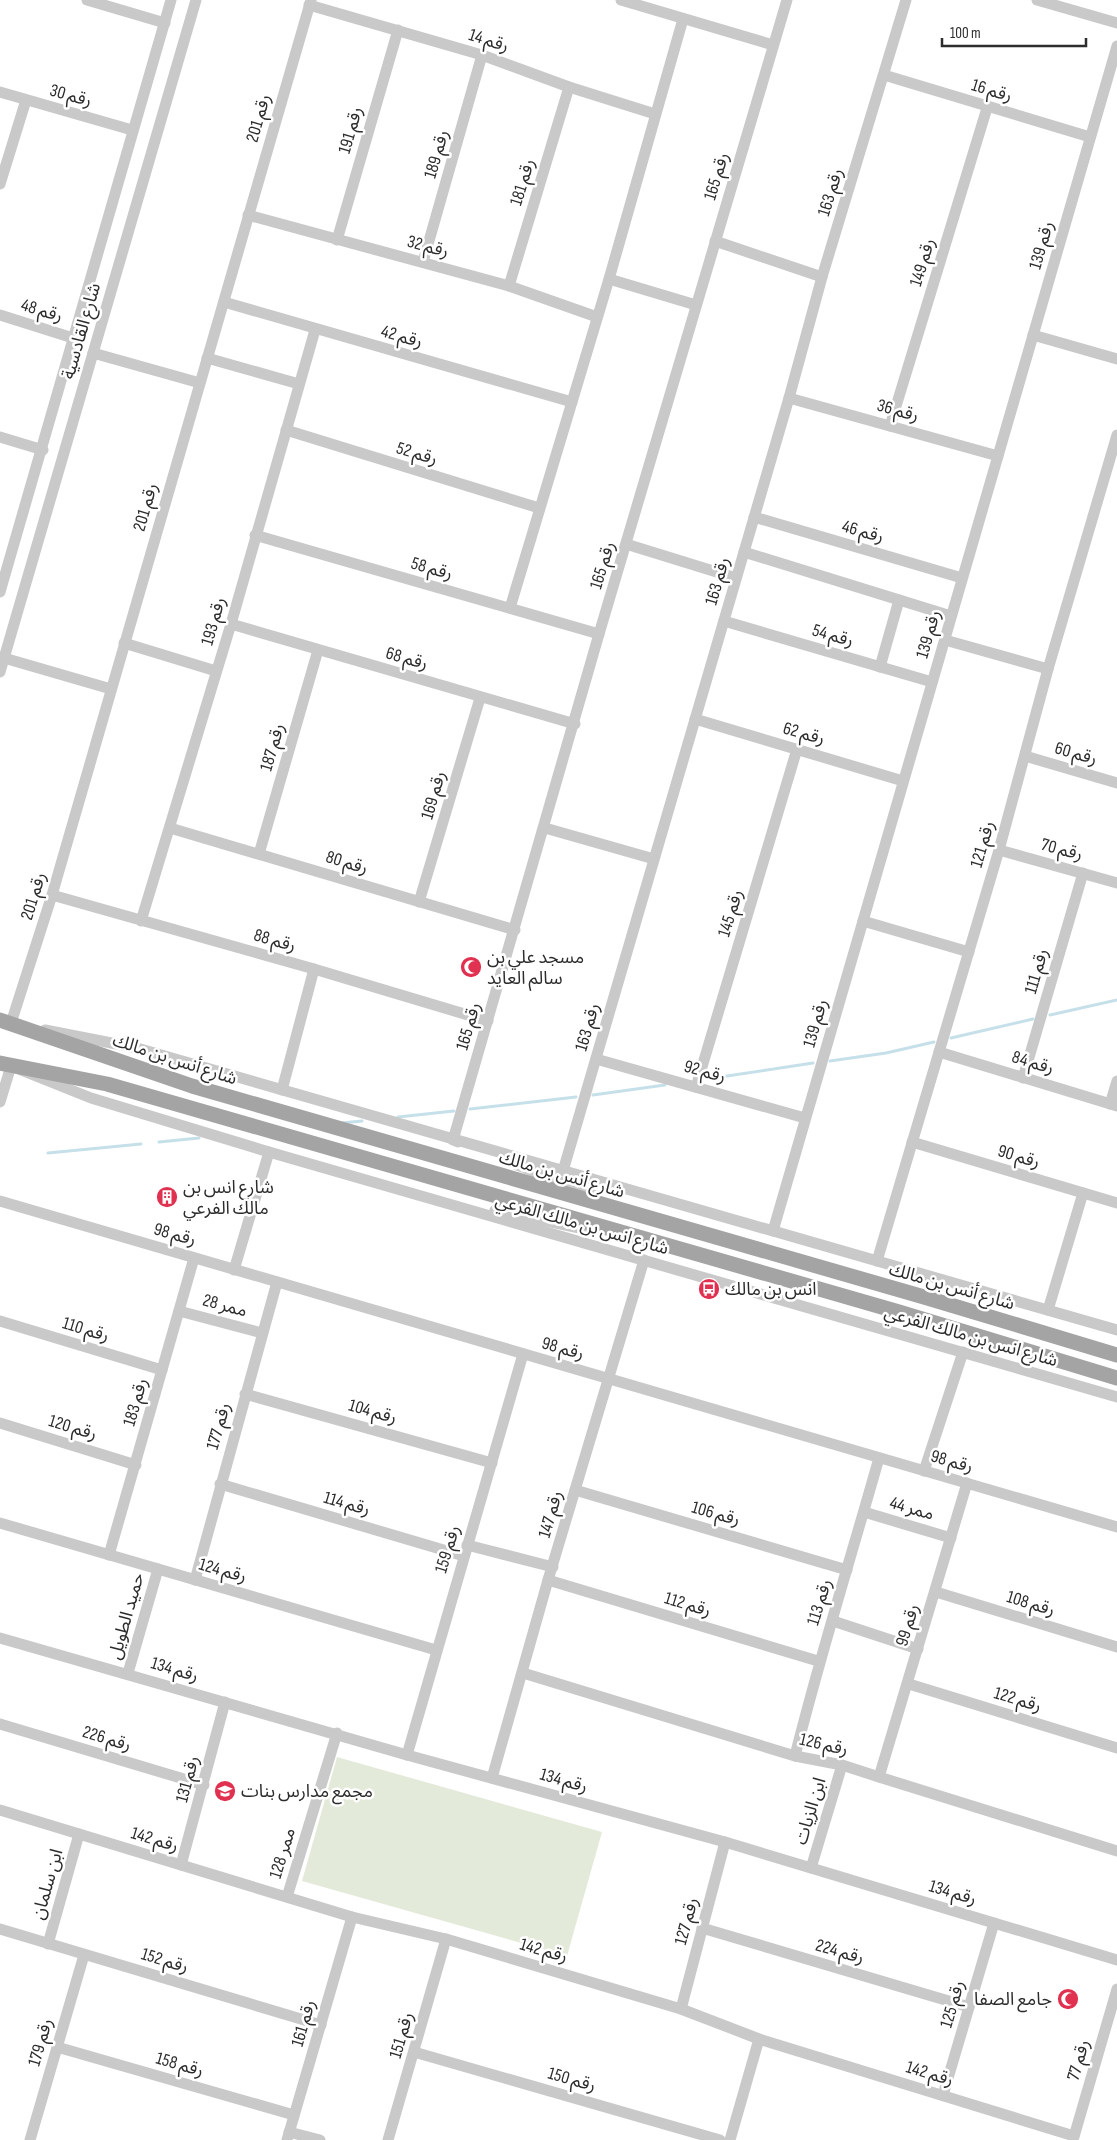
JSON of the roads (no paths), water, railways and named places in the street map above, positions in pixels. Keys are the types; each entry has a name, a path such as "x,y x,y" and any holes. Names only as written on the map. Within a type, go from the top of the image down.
{"main road":[{"name":"شارع أنس بن مالك","path":"6,1022 192,1086 924,1297 1117,1355"},
{"path":"6,1065 107,1084 898,1312 1117,1378"}],"street":[{"path":"87,0 165,23"},
{"name":"شارع القادسية","path":"0,592 43,450 132,130 171,0"},
{"name":"شارع القادسية","path":"0,672 196,0"},
{"path":"621,0 774,45"},
{"name":"رقم 165","path":"453,1140 626,544 787,0"},
{"name":"رقم 163","path":"563,1172 789,398 822,276 906,0"},
{"path":"1037,0 1117,24"},
{"name":"رقم 14","path":"310,3 482,55 569,87 655,114"},
{"name":"رقم 201","path":"6,1022 52,895 310,3"},
{"path":"510,608 609,279 683,18"},
{"name":"رقم 191","path":"337,240 398,30"},
{"name":"رقم 139","path":"772,1232 1117,46"},
{"name":"رقم 189","path":"423,262 482,55"},
{"name":"رقم 16","path":"884,75 987,108 1090,137"},
{"name":"رقم 181","path":"509,286 569,87"},
{"name":"رقم 30","path":"0,92 132,130"},
{"path":"0,184 26,100"},
{"name":"رقم 149","path":"890,426 987,108"},
{"name":"رقم 32","path":"248,215 509,286 597,317"},
{"path":"715,241 822,276"},
{"path":"609,279 696,306"},
{"name":"رقم 42","path":"224,302 316,330 572,402"},
{"name":"رقم 48","path":"0,315 73,338"},
{"name":"رقم 193","path":"141,921 231,624 255,535 316,330"},
{"path":"1033,335 1117,359"},
{"path":"93,353 200,383"},
{"path":"207,358 300,384"},
{"name":"رقم 36","path":"789,398 998,456"},
{"name":"رقم 52","path":"286,430 539,508"},
{"name":"رقم 121","path":"876,1261 999,850 1048,669 1117,435"},
{"path":"0,437 43,450"},
{"name":"رقم 46","path":"754,517 962,578"},
{"name":"رقم 58","path":"255,535 600,634"},
{"path":"626,544 736,578"},
{"path":"744,552 951,616"},
{"path":"880,666 899,600"},
{"name":"رقم 54","path":"724,621 932,682"},
{"name":"رقم 68","path":"231,624 480,698 575,724"},
{"path":"945,640 1048,669"},
{"path":"124,643 216,671"},
{"name":"رقم 187","path":"258,854 318,650"},
{"path":"4,658 111,689"},
{"name":"رقم 169","path":"419,902 480,698"},
{"name":"رقم 62","path":"695,719 903,781"},
{"name":"رقم 145","path":"696,1087 797,749"},
{"name":"رقم 60","path":"1025,756 1117,783"},
{"name":"رقم 80","path":"170,828 515,930"},
{"path":"545,828 654,859"},
{"name":"رقم 70","path":"999,850 1117,883"},
{"name":"رقم 111","path":"1024,1078 1083,873"},
{"name":"رقم 88","path":"52,895 314,969 488,1021"},
{"path":"863,921 968,952"},
{"path":"282,1090 314,969"},
{"path":"6,1022 137,1048 1117,1330"},
{"name":"رقم 84","path":"939,1052 1114,1105"},
{"name":"رقم 92","path":"596,1059 806,1118"},
{"path":"0,1102 6,1065"},
{"name":"شارع انس بن مالك الفرعي","path":"6,1065 90,1098 269,1152 1117,1397"},
{"path":"1114,1105 1117,1081"},
{"path":"453,1140 662,1222"},
{"name":"رقم 90","path":"912,1142 1117,1203"},
{"path":"234,1270 269,1152"},
{"path":"403,1191 670,1246"},
{"path":"1048,1310 1083,1193"},
{"name":"رقم 98","path":"0,1202 1117,1527"},
{"name":"رقم 183","path":"109,1555 194,1258"},
{"name":"رقم 147","path":"492,1778 548,1580 644,1260"},
{"name":"رقم 177","path":"195,1580 277,1282"},
{"name":"ممر 28","path":"179,1311 262,1333"},
{"name":"رقم 110","path":"0,1321 162,1370"},
{"path":"924,1471 963,1352"},
{"name":"رقم 159","path":"407,1755 523,1354"},
{"name":"رقم 104","path":"245,1394 492,1463"},
{"name":"رقم 120","path":"0,1423 136,1465"},
{"name":"رقم 113","path":"795,1756 818,1661 833,1622 879,1458"},
{"name":"رقم 99","path":"879,1776 909,1684 967,1483"},
{"name":"رقم 114","path":"220,1484 464,1556"},
{"name":"رقم 106","path":"575,1490 847,1570"},
{"name":"ممر 44","path":"864,1512 951,1538"},
{"name":"رقم 124","path":"0,1523 436,1650"},
{"path":"467,1545 553,1567"},
{"name":"حميد الطويل","path":"128,1673 158,1569"},
{"name":"رقم 112","path":"548,1580 818,1661"},
{"name":"رقم 108","path":"936,1592 1117,1647"},
{"path":"833,1622 918,1649"},
{"name":"رقم 134","path":"0,1638 337,1733 407,1755 725,1842 1117,1960"},
{"name":"رقم 126","path":"523,1673 795,1756 879,1776 1117,1851"},
{"name":"رقم 122","path":"909,1684 1117,1748"},
{"name":"رقم 131","path":"181,1865 225,1702"},
{"name":"رقم 226","path":"0,1724 204,1785"},
{"name":"ممر 128","path":"287,1897 337,1733"},
{"name":"ابن الزيات","path":"811,1868 842,1766"},
{"name":"رقم 142","path":"0,1810 352,1917 446,1939 681,2008 759,2039 943,2095 1074,2138"},
{"name":"ابن سلمان","path":"48,1944 79,1834"},
{"name":"رقم 127","path":"681,2008 725,1842"},
{"name":"رقم 161","path":"288,2136 352,1917"},
{"name":"رقم 125","path":"943,2095 994,1922"},
{"name":"رقم 224","path":"702,1928 969,2007"},
{"name":"رقم 152","path":"0,1929 321,2025"},
{"name":"رقم 151","path":"388,2140 446,1939"},
{"name":"رقم 179","path":"30,2140 84,1954"},
{"name":"رقم 77","path":"1074,2138 1117,1989"},
{"path":"730,2140 759,2039"},
{"name":"رقم 158","path":"57,2047 294,2115"},
{"name":"رقم 150","path":"414,2052 689,2136 720,2140"},
{"path":"288,2136 320,2140"}],"waterway":[{"path":"1050,1015 1117,1000"},
{"path":"951,1038 1033,1019"},
{"path":"830,1061 886,1053 934,1042"},
{"path":"707,1079 813,1063"},
{"path":"593,1095 665,1085"},
{"path":"470,1109 576,1097"},
{"path":"398,1117 454,1111"},
{"path":"342,1123 362,1121"},
{"path":"159,1142 199,1138"},
{"path":"48,1153 141,1144"}],"place":[{"name":"مسجد علي بن سالم العايد","path":"471,967"},
{"name":"شارع انس بن مالك الفرعي","path":"167,1197"},
{"name":"انس بن مالك","path":"709,1289"},
{"name":"مجمع مدارس بنات","path":"225,1791"},
{"name":"جامع الصفا","path":"1068,1999"}]}
